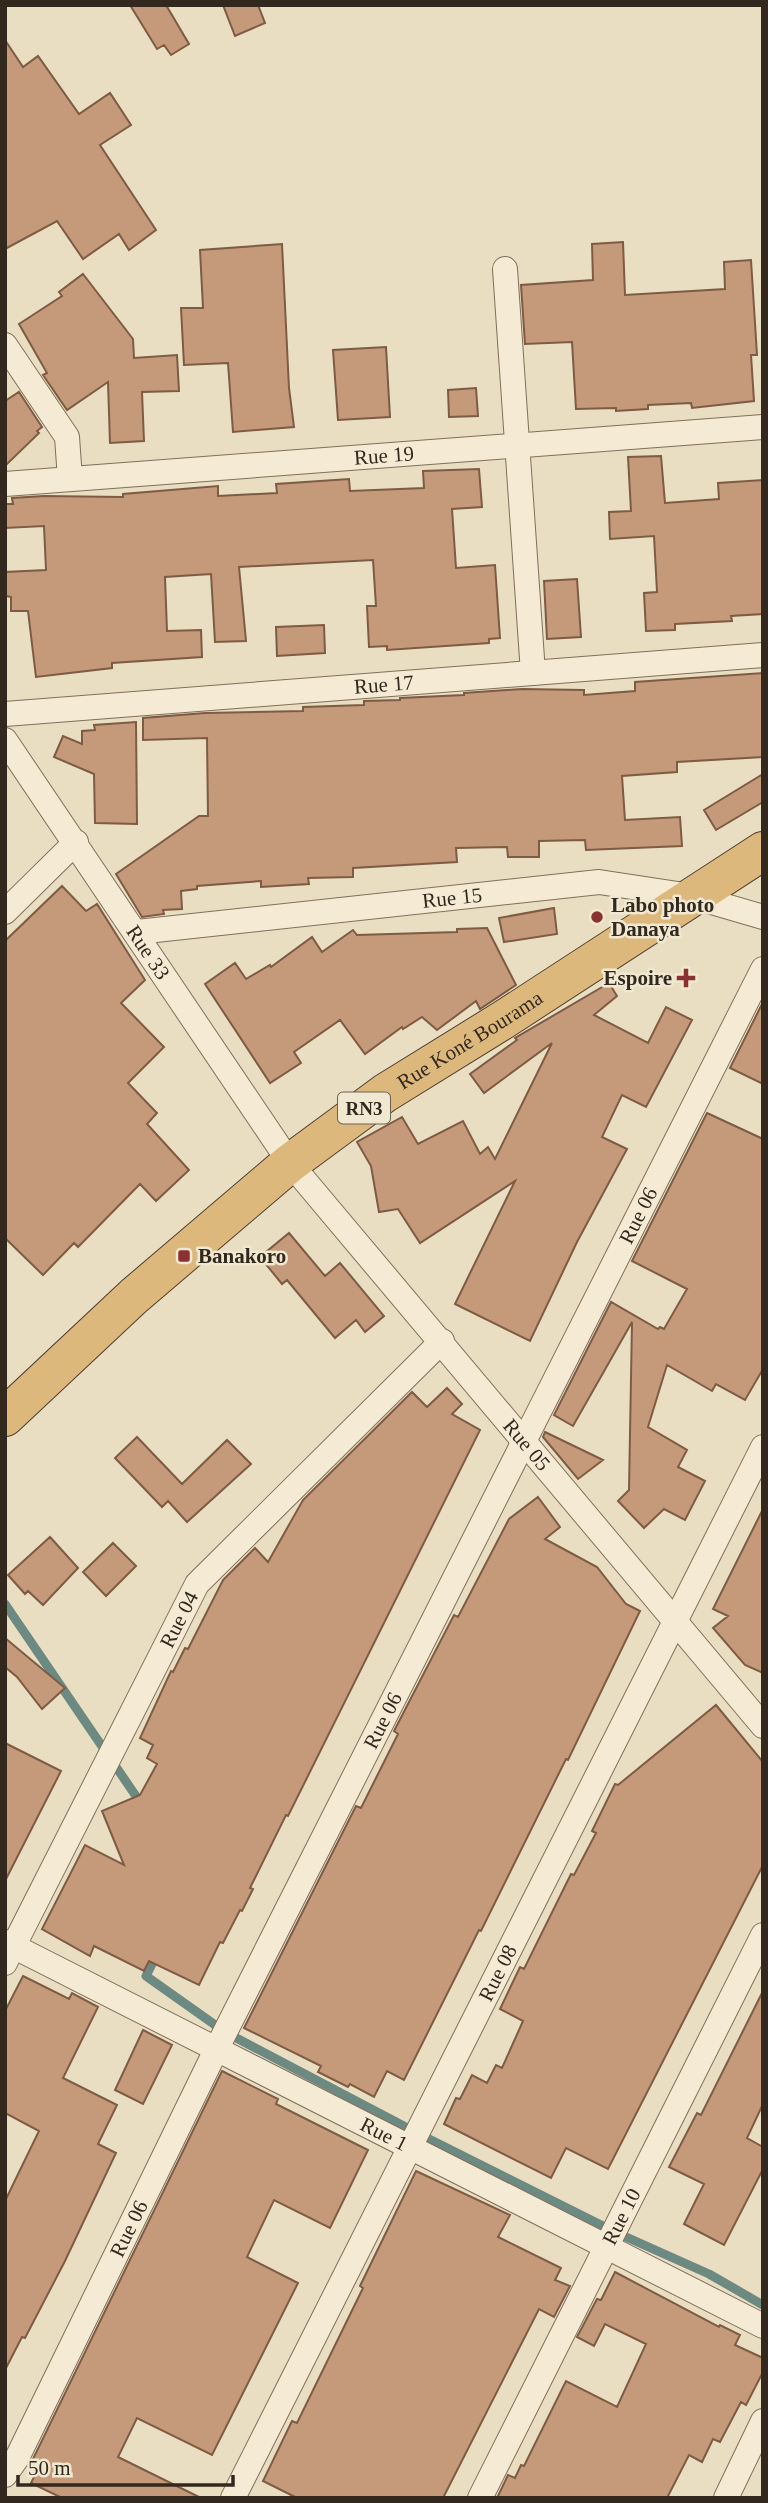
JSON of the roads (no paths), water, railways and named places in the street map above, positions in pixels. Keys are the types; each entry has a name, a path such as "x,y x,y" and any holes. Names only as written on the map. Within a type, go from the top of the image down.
{"highway":[{"name":"Rue Koné Bourama","path":"5,1417 134,1296 290,1163 385,1093 503,1020 763,851"}],"street":[{"path":"505,269 533,673"},
{"path":"5,345 67,437 70,479"},
{"name":"Rue 19","path":"5,484 763,427"},
{"name":"Rue 17","path":"5,714 763,656"},
{"name":"Rue 33","path":"5,740 137,932 290,1163"},
{"path":"5,912 76,842"},
{"name":"Rue 15","path":"137,932 599,882 691,896 763,917"},
{"name":"Rue 06","path":"5,2475 17,2458 216,2050 763,969"},
{"name":"Rue 05","path":"290,1163 763,1726"},
{"name":"Rue 04","path":"8,1950 197,1584 442,1341"},
{"name":"Rue 08","path":"233,2498 763,1447"},
{"name":"Rue 10","path":"480,2498 763,1935"},
{"name":"Rue 1","path":"8,1950 216,2050 763,2326"},
{"path":"726,2498 763,2421"}],"waterway":[{"path":"5,1604 142,1805"},
{"path":"157,1954 146,1976 225,2032 417,2133 615,2232 709,2274 763,2305"}],"place":[{"name":"Labo photo Danaya","path":"597,917"},
{"name":"Espoire","path":"686,978"},
{"name":"Banakoro","path":"184,1256"}]}
